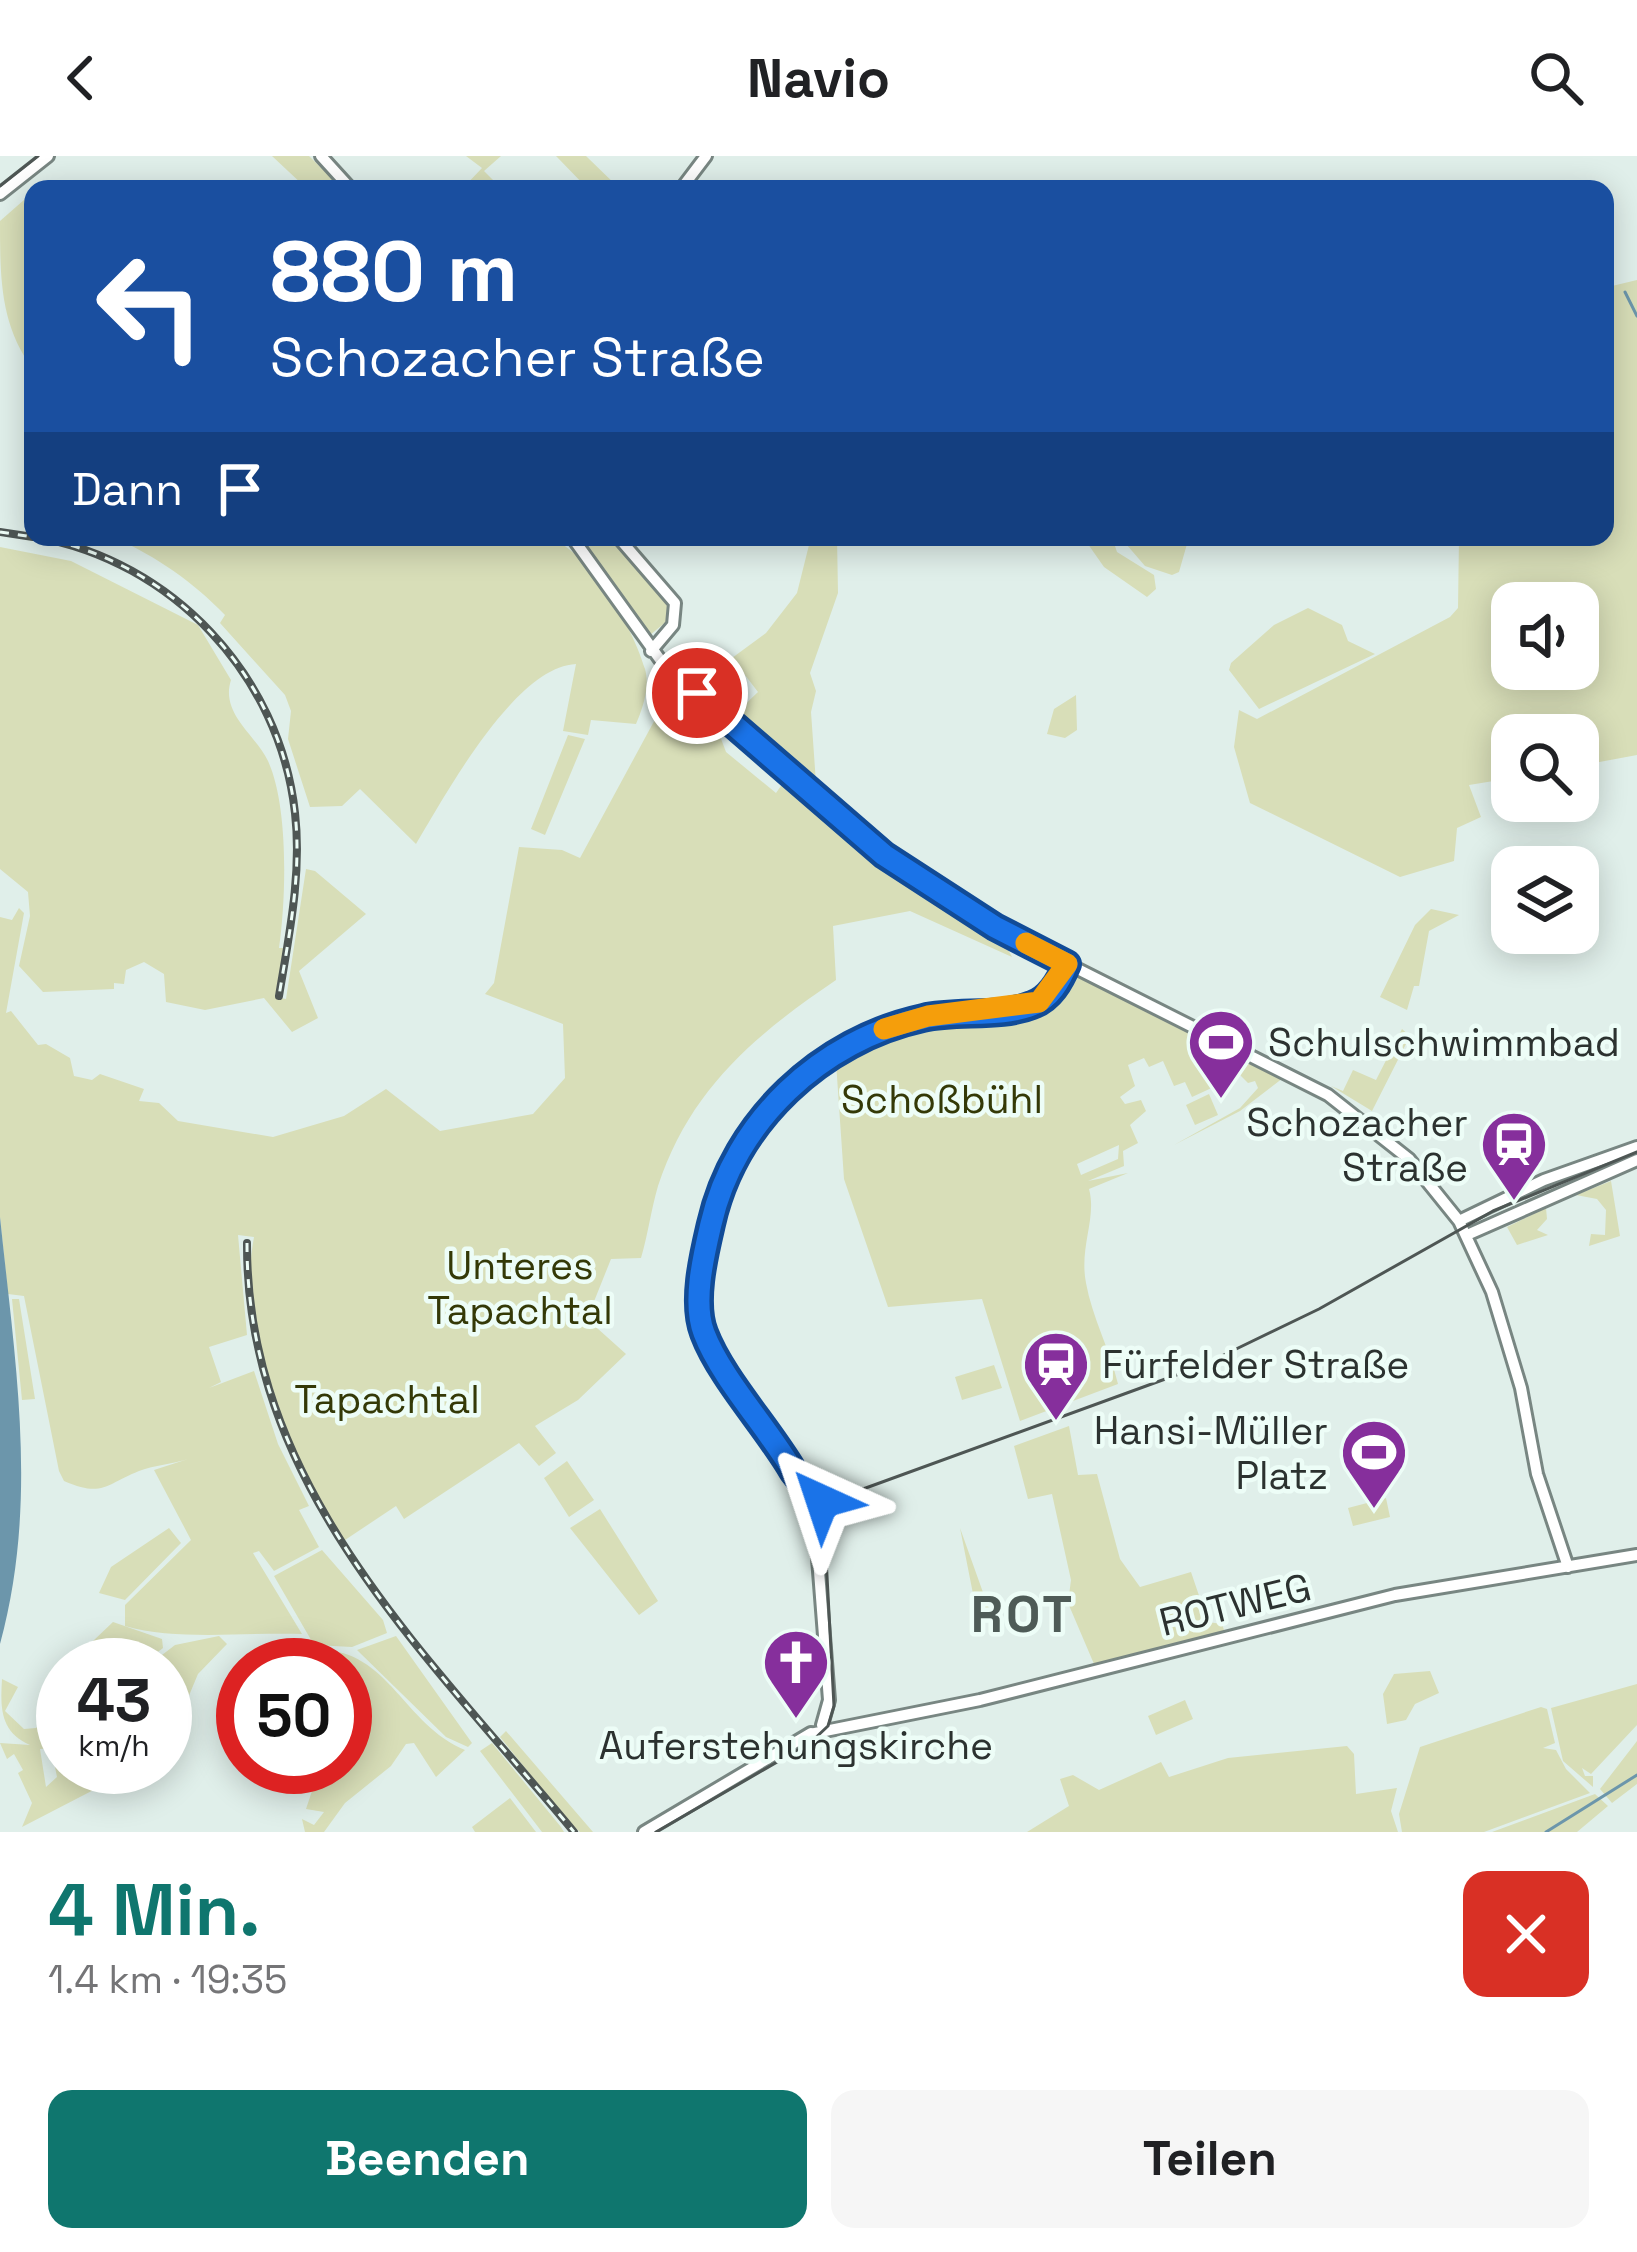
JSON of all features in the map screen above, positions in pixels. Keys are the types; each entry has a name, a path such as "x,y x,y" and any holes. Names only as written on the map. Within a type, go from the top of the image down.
{"main road":[{"path":"0,194 48,156"},
{"path":"321,156 343,180"},
{"path":"688,180 706,156"},
{"path":"578,546 651,651 884,855 995,927 1338,1102 1409,1159 1459,1221 1498,1309 1537,1474 1568,1567"},
{"path":"626,546 675,603 673,625 651,651"},
{"path":"822,1725 829,1707 814,1507 803,1499 807,1489 702,1325 707,1243 731,1168 773,1106 832,1055 882,1029 928,1016 1034,1005 1049,994 1067,964"},
{"path":"1459,1221 1551,1177 1637,1147"},
{"path":"1467,1235 1585,1179 1637,1160"},
{"name":"ROTWEG","path":"644,1832 822,1725 980,1700 1395,1595 1637,1555"},
{"path":"829,1707 851,1722"},
{"name":"ROTWEG","path":"810,1734 851,1722"}],"green space":[{"path":"272,156 309,156 334,180 298,180"},
{"path":"466,156 501,156 484,171 493,180 471,180 482,168"},
{"path":"556,156 586,156 611,180 579,180"},
{"path":"24,200 24,355 8,318 0,221"},
{"path":"1637,280 1637,755 1599,762 1599,714 1491,714 1491,781 1469,785 1481,817 1457,828 1454,861 1400,877 1250,803 1234,747 1239,710 1257,719 1450,617 1458,608 1459,546 1614,546 1614,286"},
{"path":"131,546 564,546 596,577 631,633 646,676 641,711 636,724 591,720 588,735 563,731 576,664 553,671 529,687 484,737 416,844 360,789 342,806 310,807 288,739 291,711 285,695 220,623 225,615"},
{"path":"573,546 621,546 664,594 672,617 650,635"},
{"path":"809,546 837,546 838,593 810,673 816,691 811,712 816,783 735,714 758,692 732,658 766,633 797,593"},
{"path":"1089,546 1115,546 1117,552 1154,575 1156,589 1147,597 1104,567"},
{"path":"1128,546 1186,546 1179,572 1172,575 1145,566"},
{"path":"0,547 71,561 198,625 231,680 230,703 268,761 280,803 284,880 279,948 284,948 275,997 286,999 306,869 315,871 366,914 299,971 318,1018 292,1032 264,998 205,1010 166,1002 164,974 144,962 126,970 124,984 114,983 114,989 43,992 19,966 30,916 28,892 0,869"},
{"path":"1308,608 1342,625 1348,641 1375,654 1259,709 1229,670 1231,663 1274,625"},
{"path":"1076,695 1077,730 1065,738 1047,734 1054,709"},
{"path":"665,701 720,736 726,752 776,793 785,780 877,860 1003,940 1012,957 910,911 833,926 836,980 753,1044 707,1093 688,1121 658,1186 641,1258 611,1259 587,1319 626,1354 578,1400 535,1426 556,1453 539,1466 519,1443 404,1519 396,1506 345,1540 332,1528 270,1387 252,1313 254,1237 238,1235 247,1335 209,1347 221,1382 209,1388 254,1371 278,1444 309,1506 299,1510 319,1547 274,1571 259,1551 253,1553 302,1634 189,1635 125,1626 125,1605 191,1540 154,1470 188,1459 145,1469 96,1489 64,1481 59,1471 24,1296 8,1294 0,1217 0,917 12,920 19,908 24,913 6,1013 11,1011 38,1045 46,1044 70,1058 74,1076 92,1080 100,1074 144,1089 139,1101 159,1103 178,1121 273,1137 344,1116 386,1089 440,1131 533,1114 565,1078 563,1024 485,994 494,983 519,847 562,850 580,858"},
{"path":"568,735 585,739 545,835 531,829"},
{"path":"1431,909 1459,915 1429,931 1419,986 1414,986 1407,1010 1380,997 1415,925"},
{"name":"Schoßbühl","path":"1077,977 1283,1078 1240,1111 1174,1145 1240,1108 1258,1088 1255,1081 1248,1083 1222,1057 1229,1080 1192,1097 1185,1082 1174,1086 1163,1061 1149,1067 1144,1058 1128,1065 1135,1086 1120,1097 1125,1104 1141,1100 1146,1111 1130,1125 1138,1143 1123,1151 1124,1166 1088,1181 1128,1173 1089,1189 1084,1270 1118,1384 1020,1421 982,1299 888,1307 844,1179 836,1062 913,1030 1037,1015","holes":["1119,1145 1118,1159 1081,1175 1077,1164"]},
{"path":"1402,1029 1410,1036 1372,1111 1331,1086 1343,1091 1353,1070 1376,1080"},
{"path":"1209,1094 1218,1115 1195,1125 1186,1105"},
{"path":"1611,1181 1620,1236 1589,1246 1591,1234 1605,1235 1606,1210 1597,1199 1576,1195"},
{"path":"1546,1208 1547,1219 1537,1230 1548,1235 1517,1245 1507,1227"},
{"path":"12,1299 19,1299 35,1399 22,1400"},
{"path":"994,1365 1002,1388 962,1400 955,1377"},
{"path":"1069,1426 1078,1475 1097,1474 1120,1559 1140,1587 1191,1572 1208,1622 1222,1624 1225,1633 1094,1664 1068,1603 1071,1580 1052,1494 1028,1499 1014,1446"},
{"path":"567,1461 594,1500 569,1517 544,1478"},
{"name":"Hansi-Müller Platz","path":"1386,1498 1390,1517 1353,1526 1348,1508"},
{"path":"600,1509 658,1601 639,1615 570,1528"},
{"path":"169,1528 181,1543 125,1600 99,1593 111,1567"},
{"path":"960,1528 990,1612 977,1614"},
{"path":"322,1550 383,1620 387,1633 372,1639 310,1638 274,1576"},
{"path":"113,1622 159,1638 96,1638"},
{"path":"219,1636 221,1638 216,1638 216,1655 192,1688 192,1642"},
{"path":"396,1636 472,1743 468,1747 446,1737 372,1665 372,1645"},
{"path":"372,1670 426,1724 465,1750 436,1777 414,1743 406,1744 391,1766 372,1781"},
{"path":"1430,1671 1439,1693 1415,1704 1406,1720 1387,1724 1383,1694 1394,1674"},
{"path":"2,1679 18,1687 5,1711 24,1729 36,1728 36,1794 86,1794 22,1827 32,1803 18,1773 23,1770 14,1754 7,1759 0,1743 30,1745 8,1727 1,1701"},
{"path":"1637,1684 1637,1725 1591,1774 1582,1768 1585,1776 1593,1776 1593,1787 1563,1761 1551,1708"},
{"path":"1185,1700 1193,1719 1156,1735 1148,1716"},
{"path":"1541,1707 1547,1709 1555,1743 1543,1748 1556,1750 1566,1769 1590,1793 1484,1832 1402,1832 1399,1814 1420,1747"},
{"path":"506,1731 593,1832 580,1832 568,1821 500,1737"},
{"path":"1637,1741 1637,1784 1612,1803 1600,1789"},
{"path":"492,1743 564,1832 542,1832 480,1751"},
{"path":"1347,1746 1354,1754 1356,1794 1397,1788 1391,1811 1398,1832 1027,1832 1069,1806 1060,1779 1073,1775 1099,1790 1161,1762 1169,1777 1228,1758"},
{"path":"311,1794 356,1794 324,1832 305,1832 302,1819 314,1825 324,1812 306,1809"},
{"path":"1595,1794 1608,1806 1577,1832 1492,1832"},
{"path":"510,1798 536,1832 475,1832 472,1827"}],"water":[{"path":"0,1217 17,1379 21,1485 12,1591 0,1644"}],"waterway":[{"path":"1625,292 1637,316"},
{"path":"1546,1832 1637,1775"}],"tram line":[{"path":"0,186 38,156"},
{"path":"656,1832 810,1743 828,1726 834,1706 825,1539 834,1513 852,1493 1201,1366 1319,1309 1493,1211 1637,1152"}],"railway":[{"path":"0,532 24,536"},
{"path":"71,546 132,571 174,598 211,632 242,671 267,715 285,763 297,836 293,904 279,996"},
{"path":"247,1243 255,1331 277,1414 312,1491 407,1633 574,1832"}],"slow traffic":[{"path":"884,1029 928,1016 1039,1002 1054,988 1067,964 1026,943"}],"place":[{"name":"Schulschwimmbad","path":"1221,1101"},
{"name":"Schozacher Straße","path":"1514,1203"},
{"name":"Fürfelder Straße","path":"1056,1423"},
{"name":"Hansi-Müller Platz","path":"1374,1511"},
{"name":"Auferstehungskirche","path":"796,1721"}],"district":[{"name":"ROT","path":"1023,1614"}],"route":[{"path":"697,693 884,855 995,927 1067,964 1049,994 1034,1005 928,1016 882,1029 832,1055 773,1106 731,1168 707,1243 702,1325 793,1471 807,1489 820,1490 822,1501"}],"park label":[{"name":"Unteres Tapachtal","path":"520,1288"},
{"name":"Tapachtal","path":"387,1399"}]}
